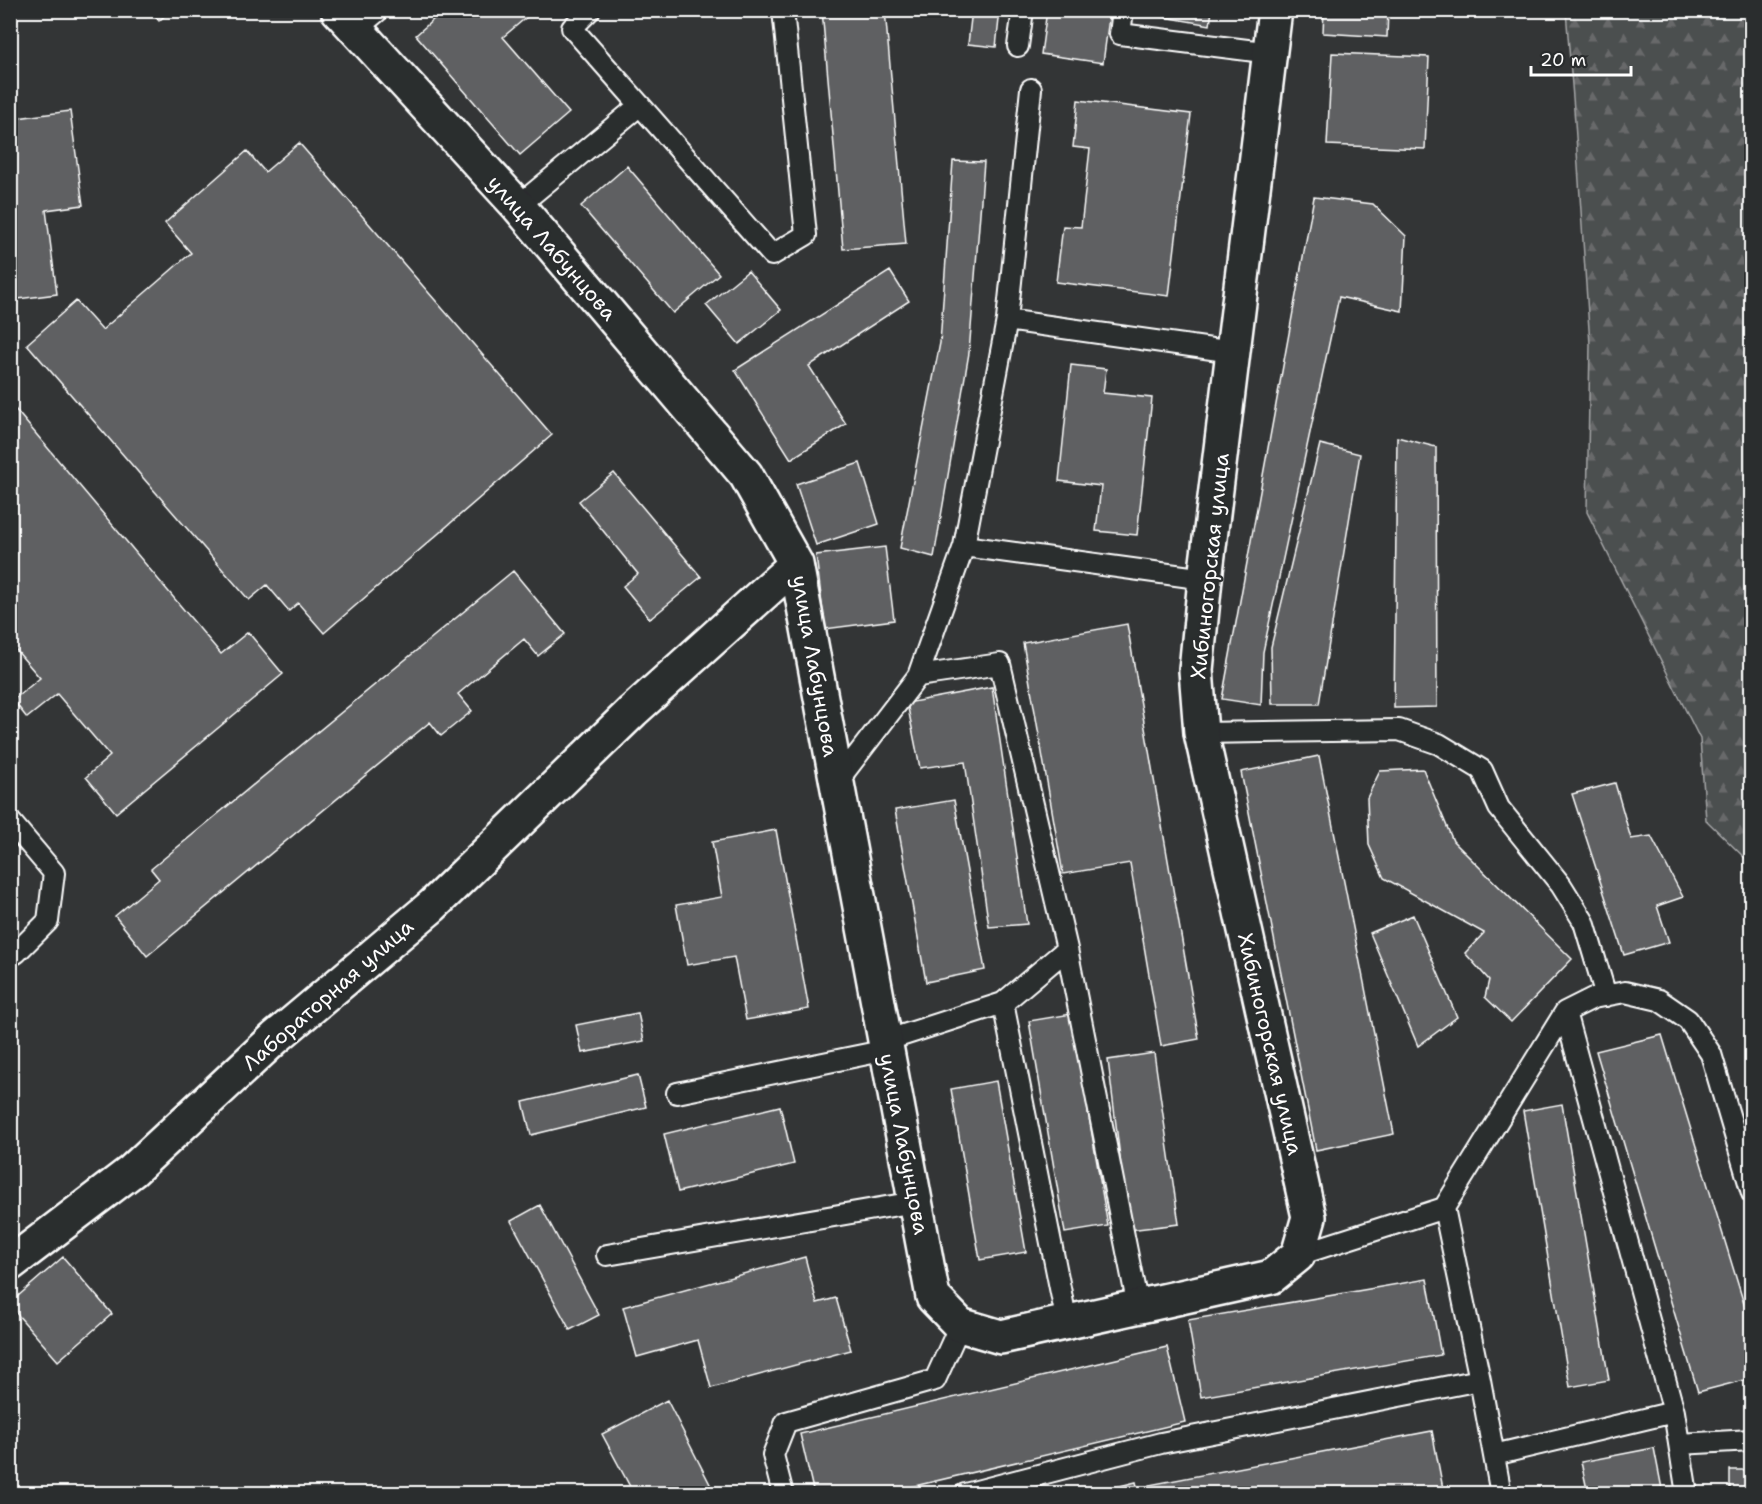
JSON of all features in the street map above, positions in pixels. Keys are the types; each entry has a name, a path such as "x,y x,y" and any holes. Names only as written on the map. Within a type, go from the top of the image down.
{"street":[{"name":"Хибиногорская улица","path":"1275,10 1205,579 1196,670 1201,733 1309,1217 1298,1256"},
{"name":"улица Лабунцова","path":"357,17 746,475 796,564 933,1297 960,1325"},
{"name":"Лабораторная улица","path":"10,1264 132,1171 275,1038 432,906 633,711 796,564"},
{"path":"960,1325 1001,1337 1271,1278 1298,1256"}],"lane":[{"path":"590,10 572,28 772,255 806,235 783,10"},
{"path":"1018,46 1023,10"},
{"path":"1123,10 1120,34 1271,53"},
{"path":"836,783 918,676 964,546 1007,320 1031,88"},
{"path":"518,206 640,105"},
{"path":"1007,320 1233,352"},
{"path":"964,546 1205,579"},
{"path":"918,676 1000,664 1068,949 1138,1307"},
{"path":"1201,733 1399,730 1439,744 1482,770 1499,808 1561,885 1584,922 1606,996"},
{"path":"10,821 54,873 48,921 16,953"},
{"path":"677,1093 886,1045 1003,1003 1068,949"},
{"path":"1298,1256 1444,1208 1565,1012 1593,998 1626,992 1659,1000 1688,1020 1711,1054 1752,1193"},
{"path":"1003,1003 1067,1323"},
{"path":"1565,1012 1674,1413 1687,1494"},
{"path":"607,1254 915,1202"},
{"path":"1444,1208 1501,1494"},
{"path":"783,1494 773,1455 786,1422 935,1380 960,1325"},
{"path":"965,1494 1161,1443 1480,1380"},
{"path":"1494,1455 1674,1413"},
{"path":"1679,1444 1752,1440"}],"green space":[{"path":"1566,11 1751,11 1751,864 1706,820 1700,739 1587,512 1590,344"}],"building":[{"path":"151,10 171,10 159,21"},
{"path":"444,10 535,10 503,37 569,113 520,155 416,35"},
{"path":"822,10 885,10 906,244 843,249"},
{"path":"972,10 1000,10 996,47 968,44"},
{"path":"1047,10 1110,10 1103,63 1041,54"},
{"path":"1136,10 1212,10 1210,25 1136,12"},
{"path":"1324,10 1388,10 1387,37 1323,33"},
{"path":"1332,53 1429,57 1425,149 1327,145"},
{"path":"1078,100 1191,114 1169,296 1056,282 1063,226 1081,227 1090,149 1073,147"},
{"path":"70,111 83,205 46,210 57,294 10,300 10,119"},
{"path":"299,143 552,435 324,633 298,603 289,611 267,585 249,600 27,344 76,301 102,330 191,253 165,223 247,151 265,172"},
{"path":"953,161 984,162 969,353 934,557 900,548 940,343"},
{"path":"627,166 719,274 673,313 581,206"},
{"path":"1314,197 1373,204 1406,236 1402,311 1339,297 1263,652 1261,705 1222,699"},
{"path":"748,271 781,310 739,344 706,305"},
{"path":"890,271 909,301 809,366 846,424 791,459 735,370"},
{"path":"1071,365 1106,369 1103,393 1152,398 1137,535 1096,531 1101,486 1059,481"},
{"path":"10,403 221,654 248,632 283,674 116,813 86,777 110,756 57,694 27,718 13,700 40,678 10,643"},
{"path":"1397,437 1436,447 1437,707 1394,708"},
{"path":"1320,444 1360,454 1319,704 1272,704 1271,647"},
{"path":"860,463 879,524 816,545 796,484"},
{"path":"614,473 701,577 650,619 623,586 638,574 579,501"},
{"path":"885,547 894,620 825,629 816,555"},
{"path":"513,571 565,634 538,656 524,639 458,694 472,711 441,736 430,722 147,956 115,916 159,879 151,869"},
{"path":"1127,624 1199,1039 1161,1046 1130,863 1063,874 1023,643"},
{"path":"992,687 1027,924 989,927 965,762 920,768 907,703"},
{"path":"1319,756 1394,1134 1316,1150 1241,772"},
{"path":"1423,769 1453,841 1572,959 1511,1022 1485,997 1489,980 1465,953 1484,933 1384,878 1369,845 1367,798 1380,771"},
{"path":"1615,783 1631,839 1651,836 1683,897 1657,906 1669,942 1624,955 1572,794"},
{"path":"954,800 985,970 926,982 895,810"},
{"path":"776,830 809,1009 746,1020 734,957 687,965 676,905 722,897 712,842"},
{"path":"1413,915 1457,1017 1418,1046 1370,933"},
{"path":"638,1013 644,1041 582,1053 576,1025"},
{"path":"1071,1014 1108,1226 1065,1233 1029,1021"},
{"path":"1662,1035 1752,1330 1752,1378 1698,1392 1596,1051"},
{"path":"1154,1053 1179,1224 1129,1230 1108,1060"},
{"path":"638,1075 646,1107 531,1135 523,1102"},
{"path":"996,1081 1026,1252 980,1260 951,1089"},
{"path":"1562,1104 1609,1380 1570,1387 1523,1111"},
{"path":"780,1106 794,1164 678,1192 664,1134"},
{"path":"540,1205 599,1315 570,1330 511,1221"},
{"path":"63,1257 112,1314 58,1361 10,1306 10,1303"},
{"path":"805,1257 817,1303 836,1298 851,1350 711,1388 698,1340 637,1357 623,1307"},
{"path":"1427,1279 1441,1355 1201,1397 1188,1320"},
{"path":"1167,1347 1185,1422 881,1494 814,1494 800,1434"},
{"path":"667,1400 715,1494 634,1494 602,1434"},
{"path":"1432,1431 1444,1494 1150,1494 1149,1485"},
{"path":"1654,1448 1663,1494 1588,1494 1581,1462"},
{"path":"1730,1470 1752,1470 1752,1494 1730,1494"},
{"path":"1136,1482 1139,1494 1088,1494"}]}
